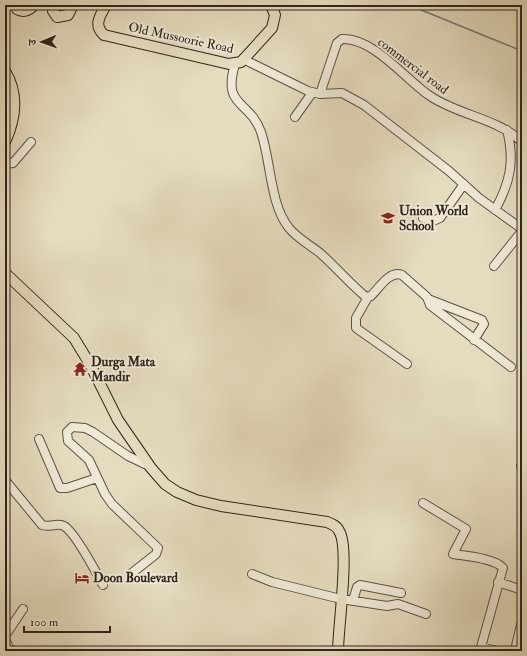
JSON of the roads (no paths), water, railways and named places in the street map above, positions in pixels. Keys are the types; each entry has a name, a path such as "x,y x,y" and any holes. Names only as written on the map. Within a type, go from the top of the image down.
{"main road":[{"path":"16,5 17,9 23,11 29,10 34,5"},
{"path":"53,5 55,15 60,17 68,15 73,5"},
{"name":"Old Mussoorie Road","path":"106,5 98,20 100,31 104,35 229,64 239,61 272,28 275,15 271,5"},
{"path":"5,71 13,88 15,106 5,142"},
{"path":"5,273 74,338 91,366 118,420 151,468 165,484 177,492 196,500 240,510 312,519 334,525 339,530 343,538 344,570 337,650"}],"street":[{"name":"commercial road","path":"320,94 337,43 342,39 352,39 376,51 432,97 464,114 507,130 522,142"},
{"path":"368,297 307,242 293,233 284,219 258,124 239,103 231,88 230,81 239,61 312,93 342,93 369,108 522,230 494,266"},
{"path":"295,117 312,93"},
{"path":"495,210 505,191 510,172 511,155 507,130"},
{"path":"5,164 13,163 31,142"},
{"path":"423,218 433,221 440,218 464,184"},
{"path":"407,364 356,328 356,318 368,297 391,275 397,273 402,275 428,299 482,320 484,324 474,340"},
{"path":"428,299 430,306 511,367"},
{"path":"132,573 158,552 158,548 116,508 105,494 89,460 68,441 67,432 72,427 85,428 128,456 151,468"},
{"path":"39,439 60,488 67,488 97,478"},
{"path":"5,480 42,526 61,525 68,530 91,563 102,585"},
{"path":"423,503 466,529 453,554 500,564 503,568 480,647 497,651"},
{"path":"252,574 272,582 341,599 387,606 398,604 426,614"},
{"path":"498,582 522,590"},
{"path":"353,601 356,587 360,585 401,593"},
{"path":"5,636 23,609"},
{"path":"522,620 516,646 522,650"},
{"path":"5,639 9,648 14,651"}],"waterway":[{"path":"409,5 522,51"}],"place":[{"name":"Union World School","path":"388,218"},
{"name":"Durga Mata Mandir","path":"80,369"},
{"name":"Doon Boulevard","path":"82,578"}]}
